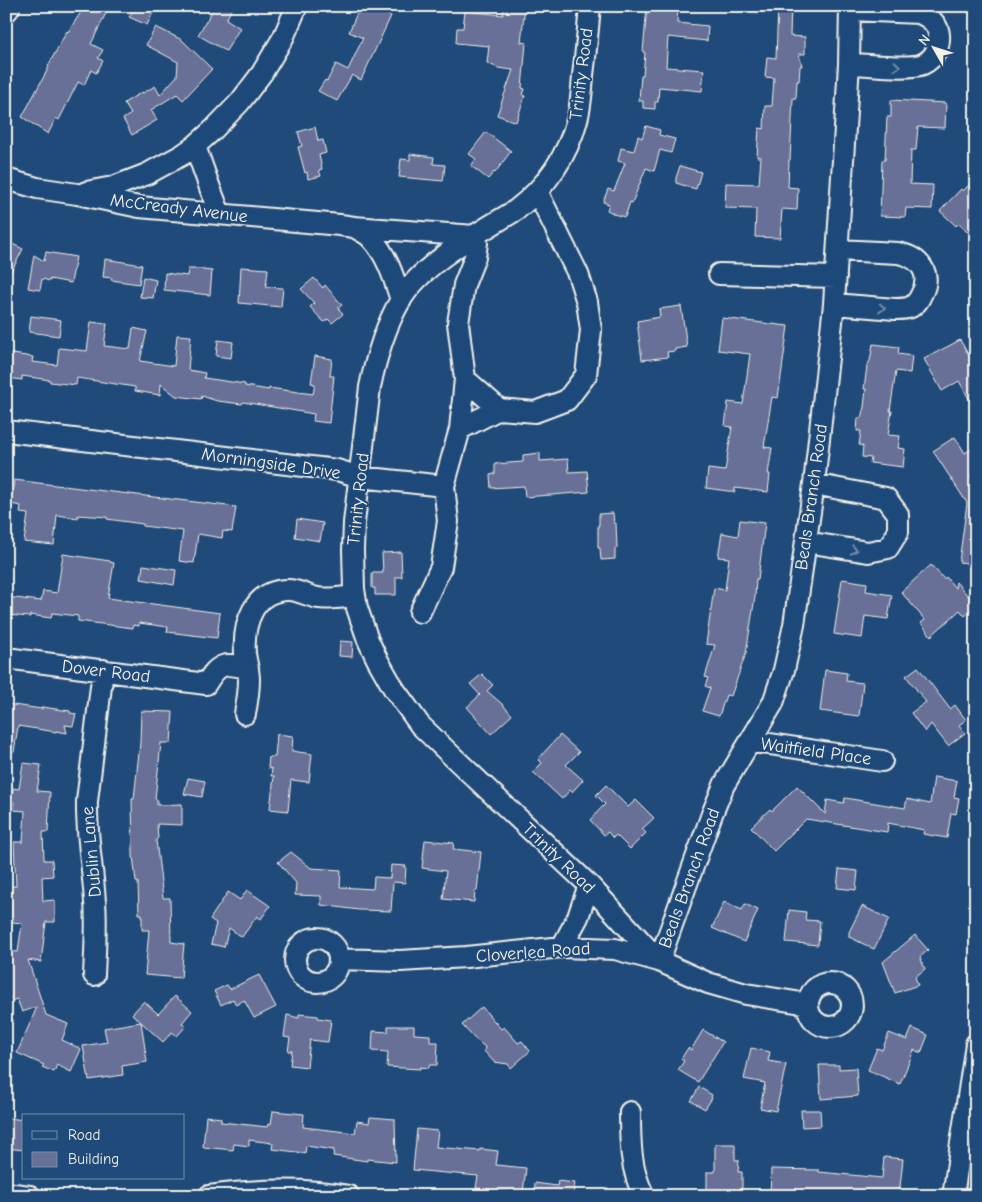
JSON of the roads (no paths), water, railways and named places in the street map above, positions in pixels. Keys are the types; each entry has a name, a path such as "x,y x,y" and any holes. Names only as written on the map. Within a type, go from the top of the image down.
{"street":[{"path":"77,194 113,187 147,174 195,146 225,119 262,73 283,38 297,6"},
{"name":"Trinity Road","path":"590,6 578,119 564,154 548,180 528,201 438,261 418,278 401,300 382,341 370,387 354,523 356,596 357,608 376,659 394,689 420,725 589,885 659,961"},
{"path":"849,64 910,67 923,64 933,57 939,43 938,28 920,12 850,8"},
{"name":"Beals Branch Road","path":"659,961 724,786 773,702 784,670 794,625 814,484 834,304 849,64 850,8"},
{"path":"195,146 220,214"},
{"name":"McCready Avenue","path":"6,179 37,188 77,194 139,208 475,236"},
{"path":"460,429 499,409 535,412 568,400 586,375 591,330 587,302 578,274 537,191"},
{"name":"McCready Avenue","path":"354,227 369,236 377,246 391,268 401,300"},
{"path":"420,612 440,567 448,521 444,486 460,429 465,379 458,323 464,285 475,258 477,243 475,236"},
{"path":"834,304 895,309 906,308 913,306 918,301 924,290 926,278 923,268 917,260 908,255 838,250"},
{"path":"719,274 836,277"},
{"path":"465,379 499,409"},
{"name":"Morningside Drive","path":"6,431 337,470 360,477"},
{"name":"Morningside Drive","path":"6,445 338,482 360,477"},
{"path":"360,477 444,486"},
{"path":"806,542 868,552 888,548 898,532 898,514 886,498 814,484"},
{"path":"245,714 248,668 245,646 249,619 254,607 263,597 278,591 290,590 318,598 332,599 356,596"},
{"name":"Dover Road","path":"6,658 206,684 216,670 226,665 248,668"},
{"name":"Dublin Lane","path":"94,976 95,902 86,823 86,802 103,670"},
{"name":"Waitfield Place","path":"750,742 882,761"},
{"path":"562,947 578,917 589,885"},
{"name":"Cloverlea Road","path":"339,959 400,961 466,957 562,947 616,949 659,961 708,983 746,994 808,1004"},
{"path":"953,1196 976,1044"},
{"path":"630,1112 631,1158 644,1196"},
{"path":"209,1196 254,1191 306,1192 349,1196"},
{"path":"6,1193 30,1196"}]}
